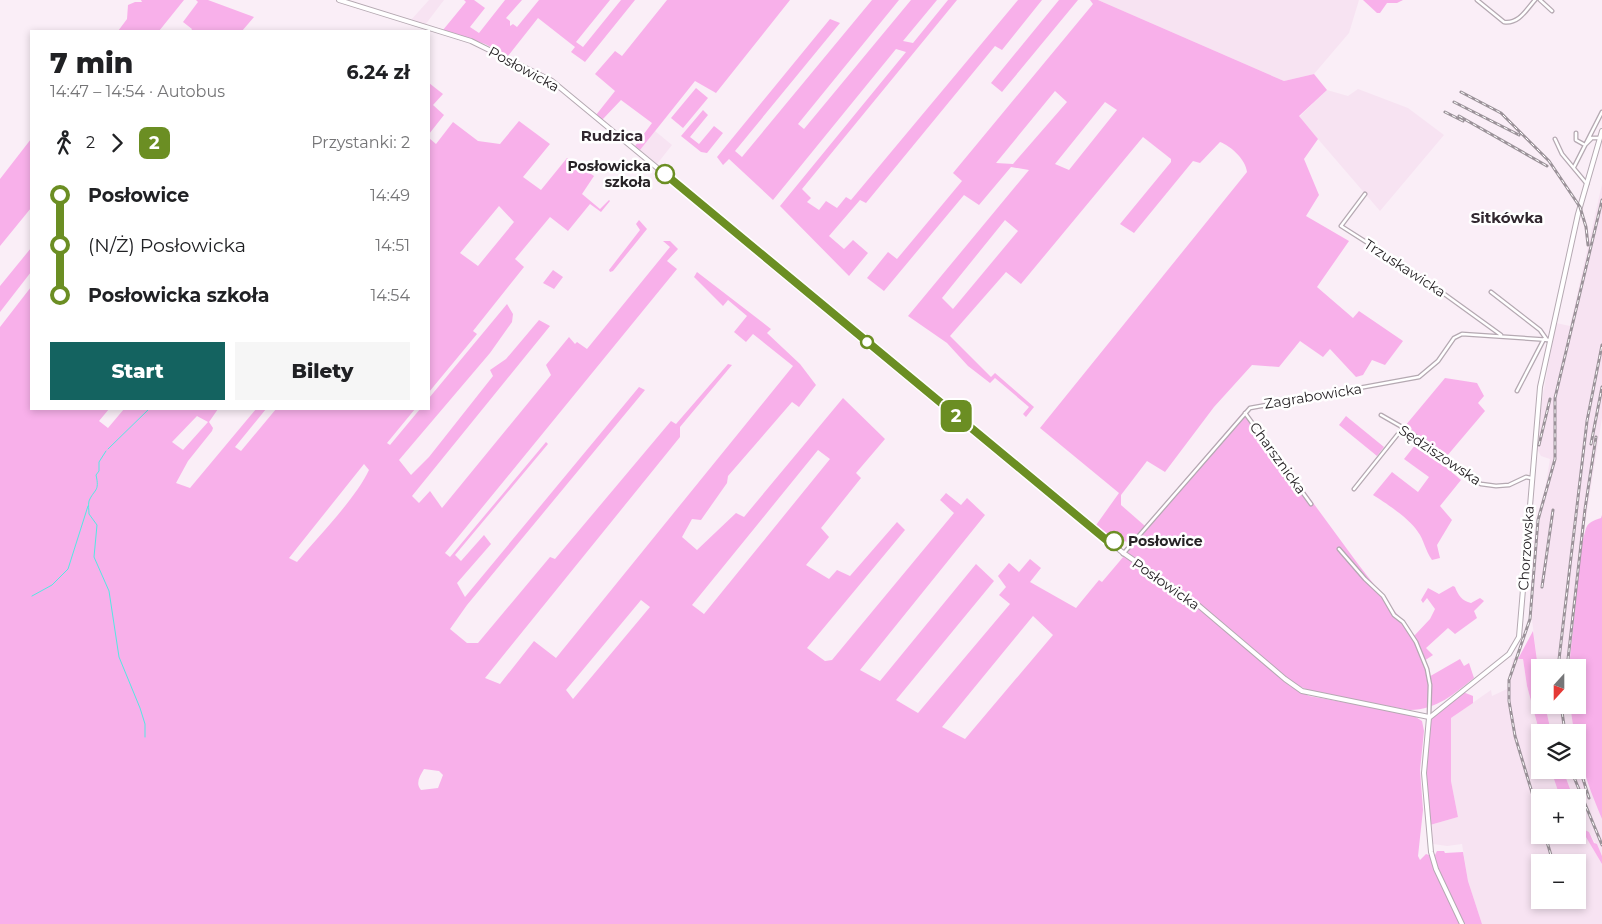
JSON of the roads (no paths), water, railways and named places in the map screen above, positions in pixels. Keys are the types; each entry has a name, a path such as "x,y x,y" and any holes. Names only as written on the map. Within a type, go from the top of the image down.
{"street":[{"name":"Posłowicka","path":"339,0 481,45 556,84 1123,554 1198,606 1285,679 1302,691 1429,716"},
{"path":"1477,0 1504,22 1508,22 1522,16 1535,0"},
{"path":"1540,0 1552,11"},
{"path":"1574,167 1602,113"},
{"path":"1593,131 1598,138"},
{"name":"Chorzowska","path":"1429,716 1500,662 1516,644 1520,632 1538,399 1547,340 1598,138 1602,131"},
{"path":"1576,133 1574,138 1585,145"},
{"path":"1590,138 1598,138"},
{"path":"1555,139 1562,154 1587,184"},
{"name":"Trzuskawicka","path":"1365,194 1340,226 1438,289 1502,336"},
{"path":"1491,292 1540,330 1547,340 1517,391"},
{"name":"Zagrabowicka","path":"1123,554 1250,408 1258,405 1419,377 1438,361 1454,338 1467,334 1547,340"},
{"name":"Charsznicka","path":"1245,414 1311,504"},
{"name":"Sędziszowska","path":"1381,415 1402,429 1409,431 1452,467 1487,486 1509,485 1522,478 1531,478"},
{"path":"1354,489 1402,429"},
{"path":"1339,549 1364,579 1383,596 1394,615 1403,622 1416,642 1427,669 1430,685 1424,773 1431,852 1436,869 1462,924"}],"waterway":[{"path":"108,449 148,410"},
{"path":"106,451 99,462 99,471 96,475 97,488 89,503 89,514 97,525 94,557 109,591 119,657 140,708 145,724 145,737"},
{"path":"32,596 52,585 68,569 88,506"}],"railway":[{"path":"1461,92 1501,113 1549,161 1580,207 1586,227 1588,245"},
{"path":"1454,102 1519,135"},
{"path":"1445,112 1463,121"},
{"path":"1459,116 1547,166"},
{"path":"1531,789 1515,736 1509,701 1509,680 1530,619 1538,520 1555,459 1555,398 1602,200"},
{"path":"1559,659 1587,421 1602,345"},
{"path":"1591,444 1602,387"},
{"path":"1539,445 1550,399"},
{"path":"1568,659 1585,509 1596,437"},
{"path":"1542,587 1553,510"},
{"path":"1562,714 1564,724"},
{"path":"1575,779 1602,845"},
{"path":"1583,779 1589,798"},
{"path":"1548,844 1551,854"}],"place":[{"name":"Posłowicka szkoła","path":"665,174"},
{"name":"Posłowice","path":"1114,541"}],"district":[{"name":"Rudzica","path":"612,136"},
{"name":"Sitkówka","path":"1507,218"}]}
